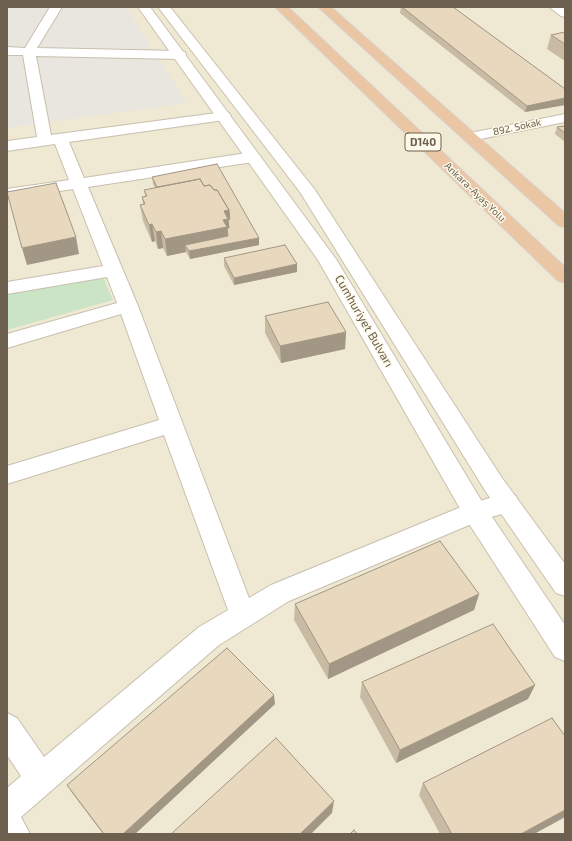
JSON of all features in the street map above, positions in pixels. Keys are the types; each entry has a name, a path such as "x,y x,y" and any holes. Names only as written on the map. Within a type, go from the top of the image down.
{"highway":[{"name":"Ankara-Ayaş Yolu","path":"280,7 565,277"},
{"name":"D140","path":"324,7 565,222"}],"street":[{"path":"56,7 29,51 52,140 79,183 100,232 243,616"},
{"name":"Cumhuriyet Bulvarı","path":"144,7 327,259 475,512 565,648"},
{"name":"Cumhuriyet Bulvarı","path":"164,7 306,190 507,503 565,585"},
{"path":"555,7 565,13"},
{"path":"7,51 180,55"},
{"path":"7,146 224,116"},
{"name":"892. Sokak","path":"470,137 565,118"},
{"path":"7,194 253,157"},
{"path":"7,288 114,270"},
{"path":"7,340 128,306"},
{"path":"7,474 172,424"},
{"path":"7,809 209,636 280,593 475,512 507,503"},
{"path":"7,728 41,779"},
{"path":"7,825 14,834"}],"shaded area":[{"path":"7,7 565,7 565,834 7,834"},
{"path":"7,7 126,7 187,103 7,128"}],"green space":[{"path":"102,275 113,300 7,330 7,292"}],"building":[{"path":"402,7 453,7 565,89 565,98 527,106"},
{"path":"565,32 565,44 551,35"},
{"path":"565,126 565,133 557,127"},
{"path":"217,164 259,238 189,251 185,245 228,236 227,228 229,228 228,220 230,219 229,210 217,190 214,190 210,185 204,186 200,179 157,187 152,177"},
{"path":"200,179 204,186 210,185 214,190 217,190 229,210 224,211 228,219 223,220 227,227 165,239 161,231 156,232 152,224 149,225 140,205 145,204 142,197 147,196 144,190"},
{"path":"56,183 76,237 22,248 7,192"},
{"path":"285,245 297,264 234,278 224,258"},
{"path":"328,302 346,332 280,346 265,316"},
{"path":"440,541 479,594 329,664 295,604"},
{"path":"493,624 535,685 400,750 362,682"},
{"path":"227,648 274,695 123,834 104,834 67,785"},
{"path":"552,718 565,736 565,810 521,834 452,834 423,783"},
{"path":"276,738 334,801 300,834 171,834"},
{"path":"354,830 357,834 350,834"}]}
